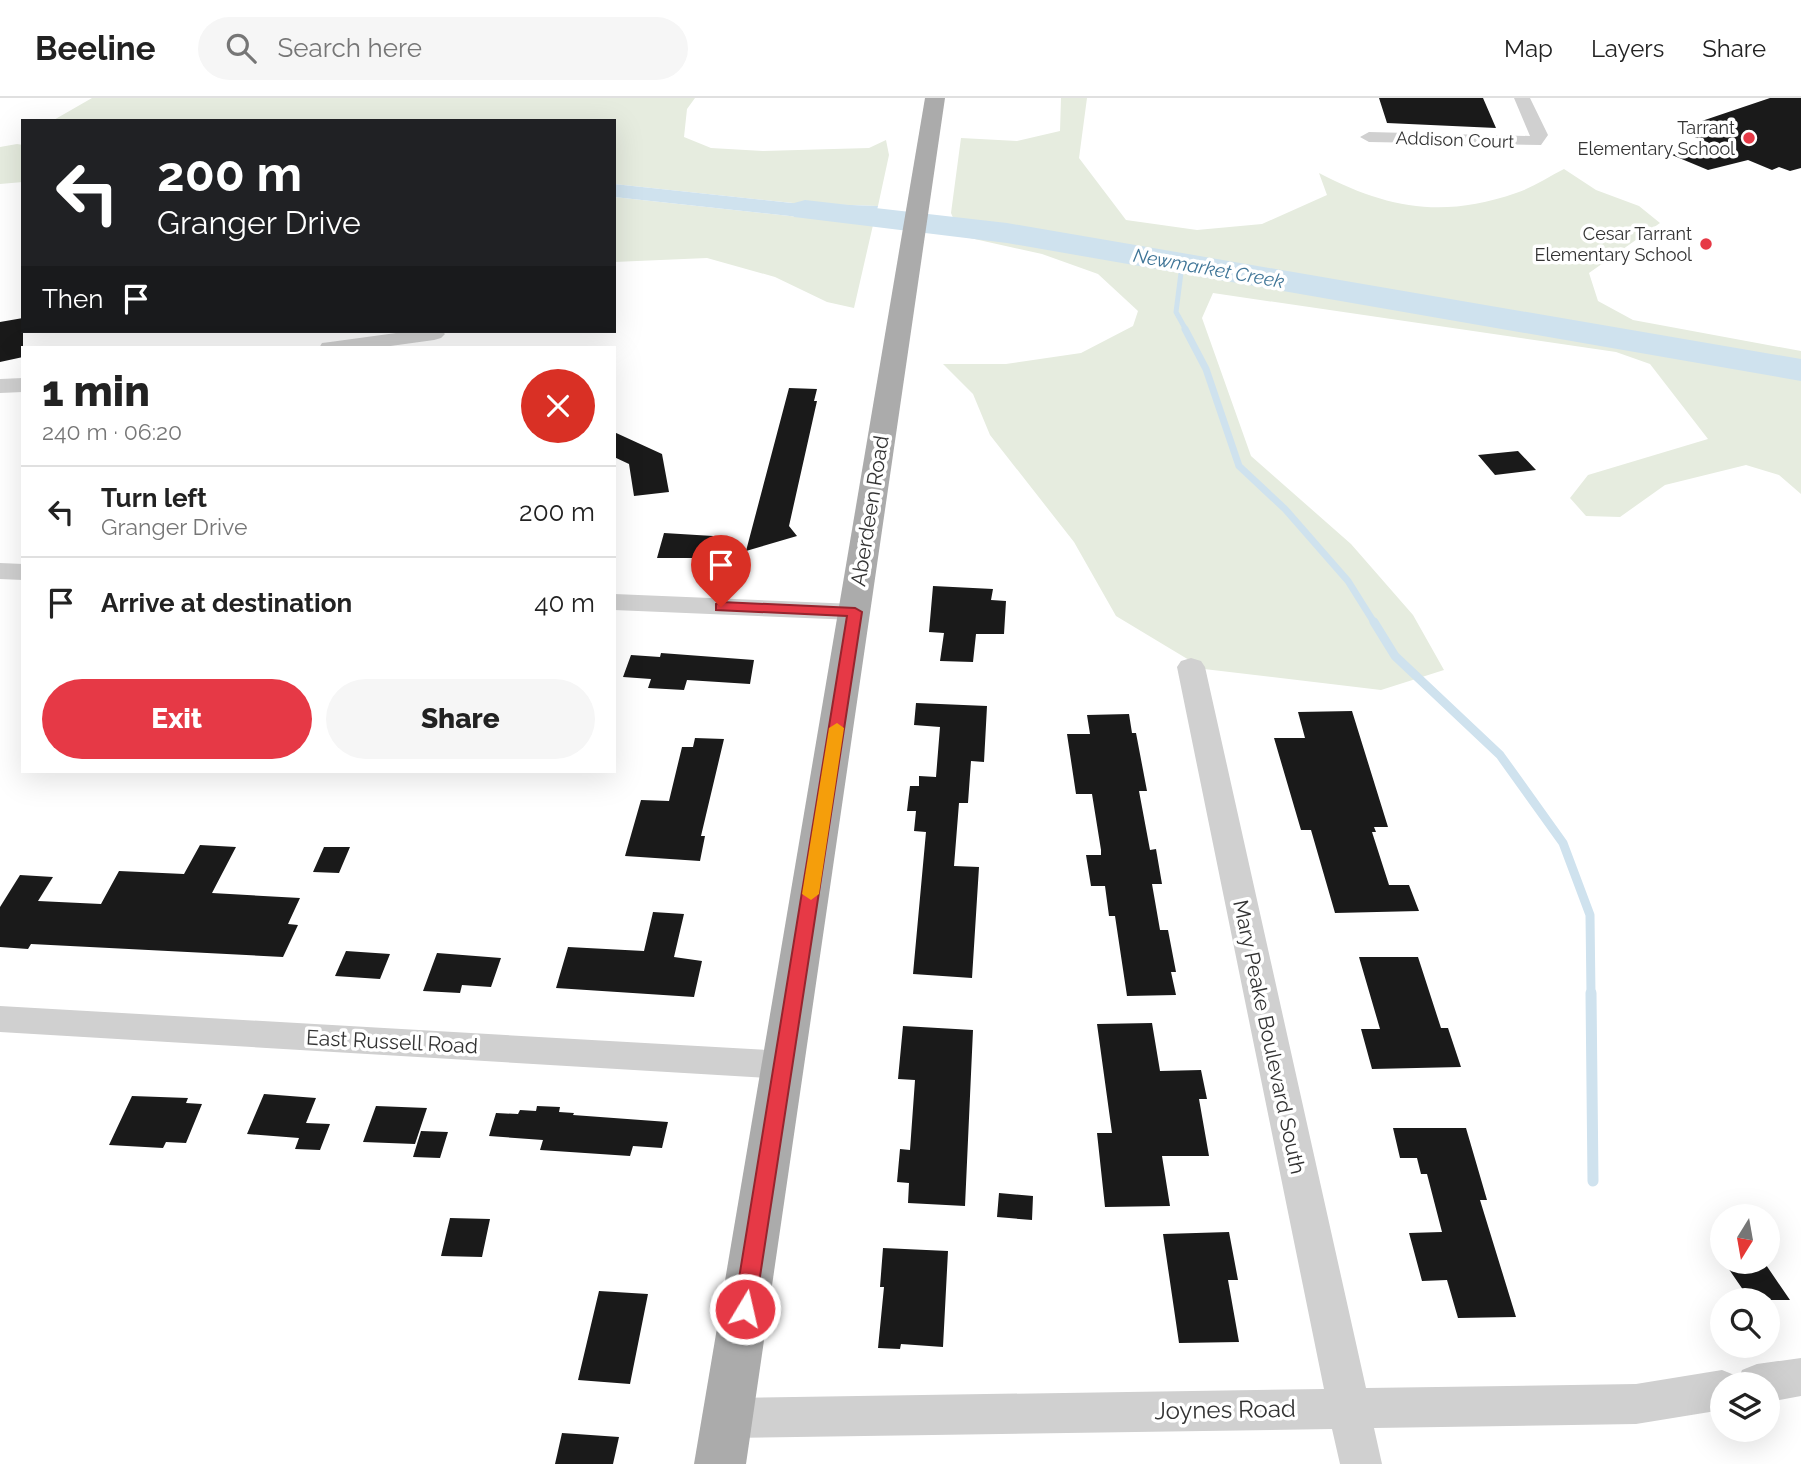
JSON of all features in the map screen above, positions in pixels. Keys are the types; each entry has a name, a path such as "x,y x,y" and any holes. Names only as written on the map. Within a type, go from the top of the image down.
{"main road":[{"name":"Aberdeen Road","path":"720,1464 935,98"}],"street":[{"name":"Addison Court","path":"1369,137 1535,141 1539,135 1522,98"},
{"path":"345,346 434,334"},
{"path":"0,386 21,385"},
{"path":"0,571 21,572"},
{"path":"616,602 855,612"},
{"name":"Mary Peake Boulevard South","path":"1191,667 1361,1464"},
{"name":"East Russell Road","path":"0,1018 784,1065"},
{"path":"1780,1380 1801,1377"},
{"name":"Joynes Road","path":"727,1418 1636,1404 1710,1392"}],"shaded area":[{"path":"92,98 695,98 687,109 684,137 711,148 763,151 869,148 886,140 889,155 878,206 793,203 616,184 616,119 55,119"},
{"path":"1061,98 1087,98 1079,158 1126,220 1197,230 1262,224 1327,195 1319,173 1391,202 1439,207 1463,206 1516,193 1564,169 1596,190 1639,206 1660,223 1589,273 1598,301 1633,320 1801,351 1801,494 1779,475 1746,465 1665,485 1620,517 1586,516 1570,498 1588,475 1708,439 1650,364 1616,352 1213,293 1202,318 1251,456 1351,544 1413,615 1444,670 1381,690 1204,669 1116,616 1074,542 990,435 973,394 943,364 1006,364 1081,353 1133,326 1138,311 1098,274 1042,254 961,236 951,213 961,138 1017,141 1060,131"},
{"path":"21,145 21,182 0,184 0,147"},
{"path":"616,197 873,225 854,308 827,302 775,277 707,258 616,262"}],"water":[{"path":"616,184 792,203 878,206 873,225 616,197"}],"building":[{"path":"1379,98 1483,98 1496,128 1387,123"},
{"name":"Tarrant Elementary School","path":"1770,98 1801,98 1801,168 1790,171 1779,167 1772,170 1748,160 1708,170 1672,155 1709,143 1685,133 1692,130 1684,127"},
{"path":"21,318 21,357 0,362 0,322"},
{"path":"789,388 817,389 814,401 817,401 789,526 797,536 746,551"},
{"path":"616,433 662,454 669,492 634,496 629,464 616,458"},
{"path":"1518,451 1536,470 1495,475 1478,455"},
{"path":"664,533 713,536 707,558 657,558"},
{"path":"933,586 993,589 991,600 1006,601 1004,634 976,634 973,662 940,661 944,633 929,632"},
{"path":"661,653 754,660 750,684 687,680 684,690 648,688 651,679 623,677 631,655 660,657"},
{"path":"916,703 987,706 984,762 971,761 968,803 959,803 954,866 979,867 972,978 913,974 926,832 914,831 916,811 907,811 910,786 919,786 919,776 936,777 940,727 914,725"},
{"path":"1352,711 1388,827 1374,827 1376,832 1372,832 1389,885 1409,885 1419,911 1335,913 1311,830 1301,830 1274,738 1305,738 1298,712"},
{"path":"1129,714 1132,733 1136,733 1147,791 1139,791 1150,850 1156,849 1162,884 1152,884 1160,930 1168,930 1176,972 1171,972 1176,995 1127,996 1115,916 1109,916 1105,886 1091,886 1086,855 1101,855 1101,850 1092,794 1076,794 1067,734 1090,734 1087,715"},
{"path":"695,738 724,739 701,836 705,836 700,861 625,856 641,800 669,801 682,747 693,747"},
{"path":"200,845 236,847 212,893 300,898 288,924 298,925 283,957 31,944 28,949 0,947 0,907 20,875 53,877 38,901 101,904 119,871 184,874"},
{"path":"324,847 350,847 339,873 313,872"},
{"path":"653,912 684,914 674,957 702,961 694,997 556,988 568,947 644,951"},
{"path":"346,951 390,954 380,979 335,976"},
{"path":"437,953 501,958 491,987 462,985 460,993 423,991"},
{"path":"1359,957 1418,957 1441,1028 1448,1028 1461,1067 1372,1069 1361,1029 1380,1029"},
{"path":"1152,1023 1160,1071 1201,1070 1207,1099 1199,1099 1209,1156 1162,1156 1170,1206 1105,1207 1097,1133 1112,1133 1097,1024"},
{"path":"903,1026 973,1030 965,1206 908,1203 909,1183 897,1182 900,1149 910,1150 915,1080 898,1079"},
{"path":"264,1094 316,1098 306,1123 330,1124 320,1150 295,1149 299,1138 247,1134"},
{"path":"132,1096 188,1098 186,1103 202,1104 186,1143 166,1142 163,1148 109,1145"},
{"path":"376,1106 427,1108 415,1144 363,1142"},
{"path":"537,1106 560,1107 559,1112 574,1113 573,1115 668,1122 662,1148 633,1146 630,1156 540,1150 543,1140 489,1136 496,1113 536,1111"},
{"path":"1393,1128 1466,1128 1487,1200 1480,1200 1516,1317 1458,1318 1447,1280 1422,1281 1409,1233 1442,1232 1427,1174 1421,1174 1417,1158 1400,1158"},
{"path":"421,1131 448,1132 440,1158 413,1157"},
{"path":"999,1193 1033,1196 1032,1220 997,1217"},
{"path":"450,1218 490,1219 482,1257 441,1256"},
{"path":"1229,1232 1238,1280 1228,1280 1239,1342 1179,1343 1163,1234"},
{"path":"883,1248 948,1251 943,1347 901,1344 900,1349 878,1348 884,1287 880,1287"},
{"path":"1732,1274 1772,1274 1790,1300 1780,1300 1780,1288 1742,1288"},
{"path":"599,1291 648,1294 630,1384 578,1380"},
{"path":"562,1433 619,1437 613,1464 555,1464"}],"waterway":[{"name":"Newmarket Creek","path":"805,210 1007,233 1801,370"},
{"path":"1182,265 1176,312 1186,330"},
{"path":"1185,329 1206,369 1239,466 1285,509 1348,581 1375,624"},
{"path":"1374,622 1395,656 1500,755 1563,843 1590,915 1591,995"},
{"path":"1591,993 1593,1181"}],"slow traffic":[{"path":"811,894 837,728"}],"place":[{"name":"Tarrant Elementary School","path":"1749,138"},
{"name":"Cesar Tarrant Elementary School","path":"1706,244"}],"route":[{"path":"721,607 855,612 745,1309"}]}
